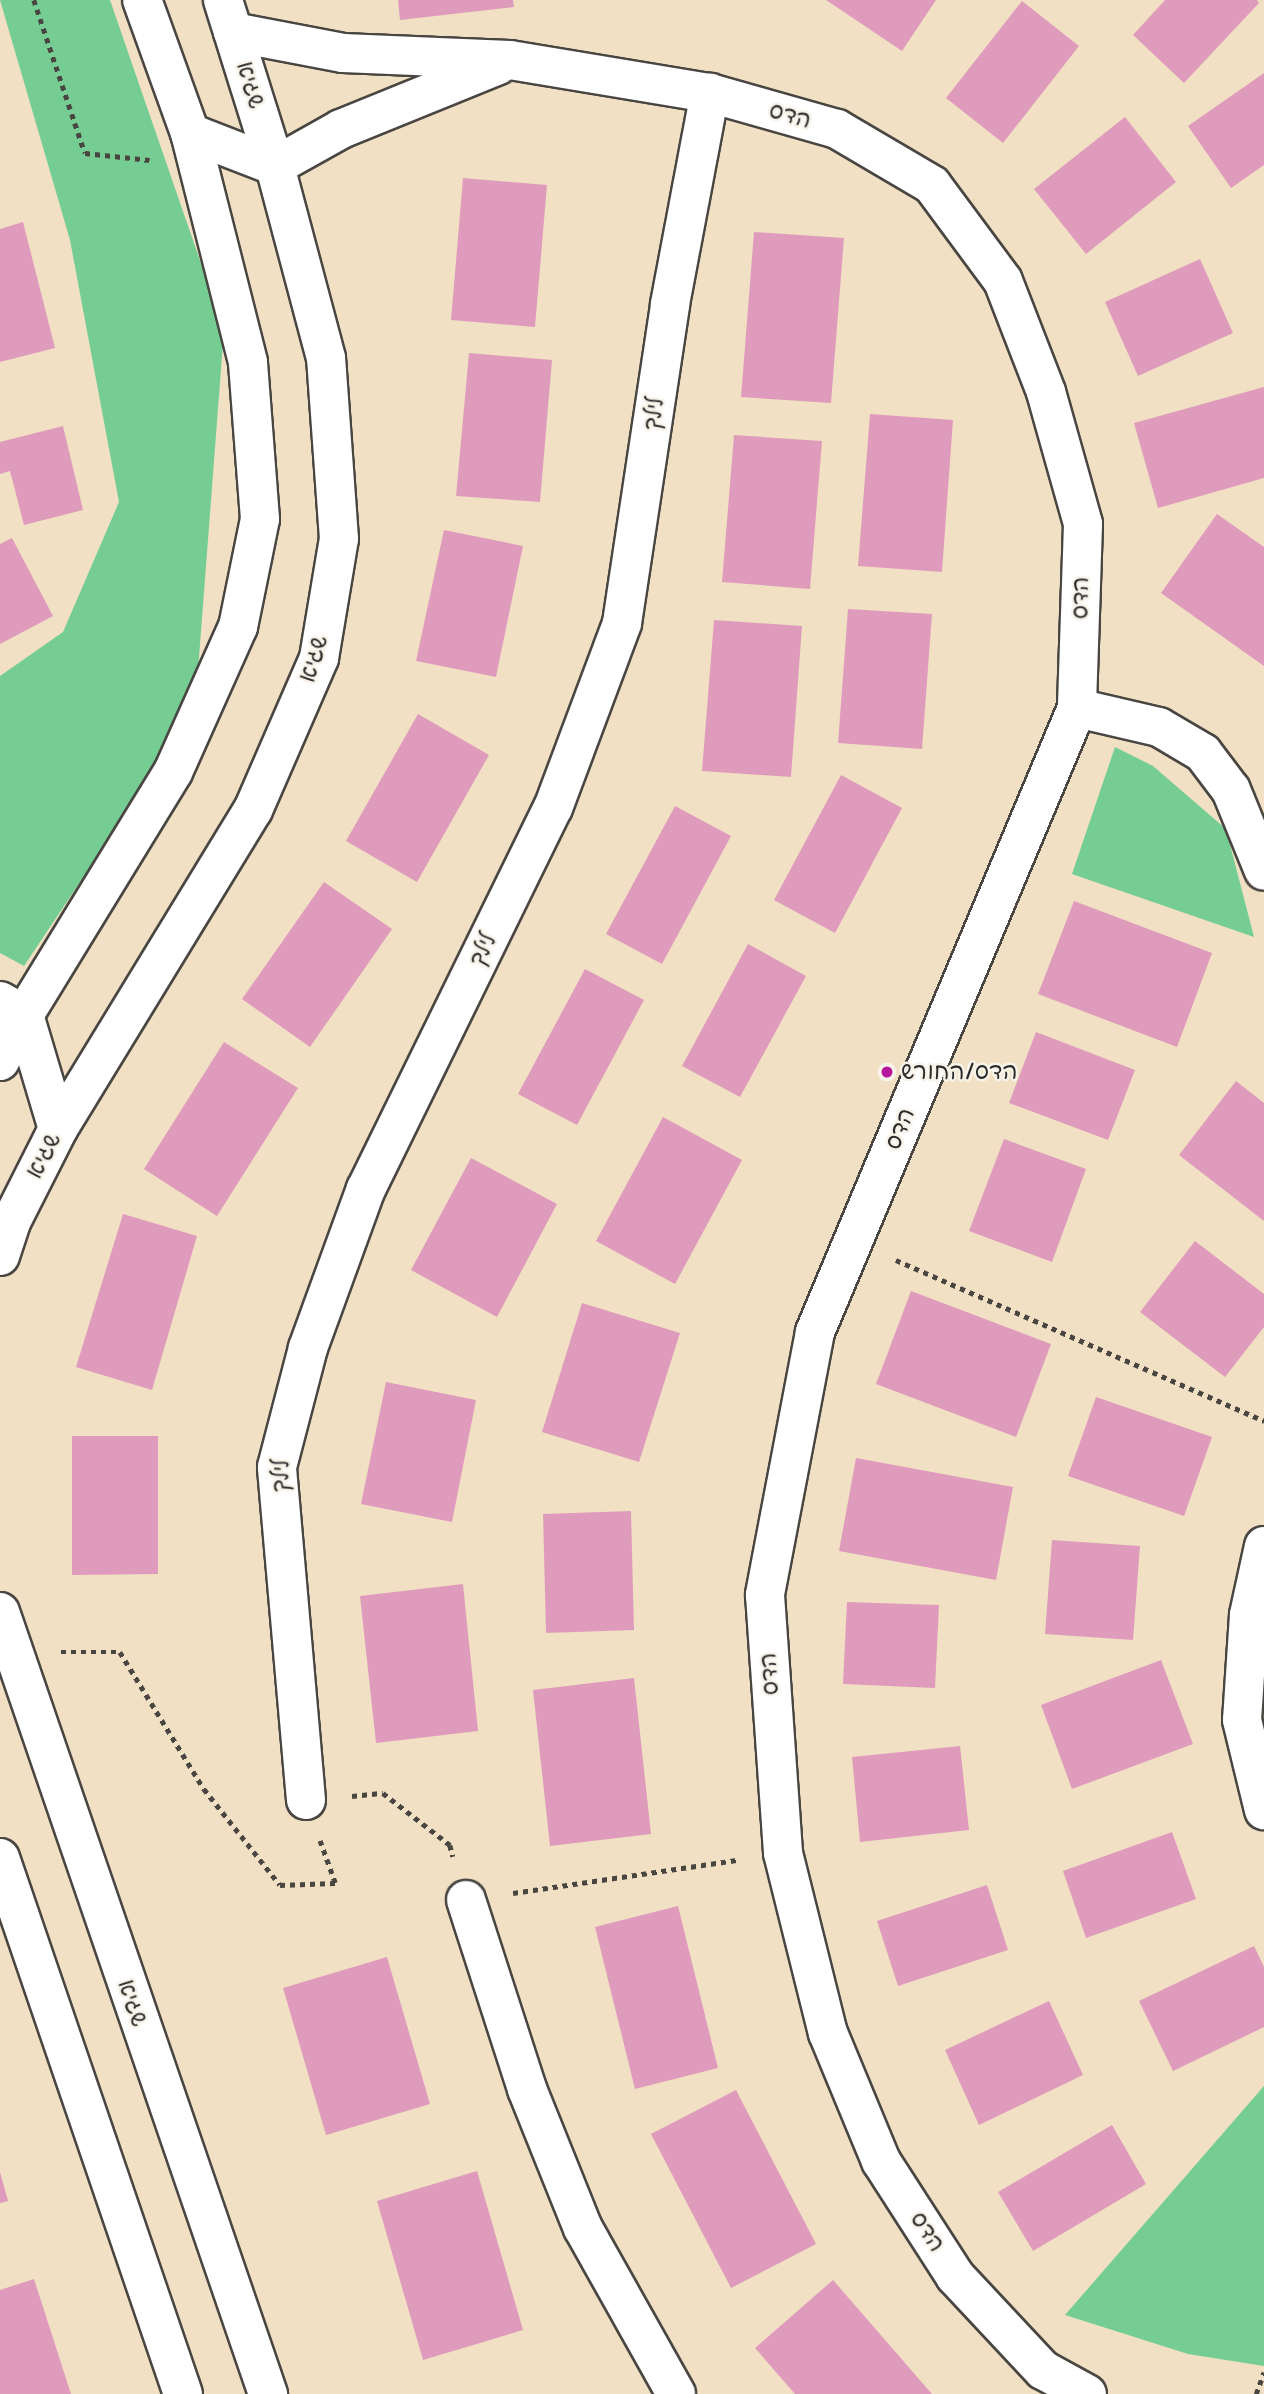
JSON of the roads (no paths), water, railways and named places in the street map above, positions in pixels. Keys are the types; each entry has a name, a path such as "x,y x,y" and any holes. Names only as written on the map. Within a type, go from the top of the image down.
{"street":[{"path":"0,1061 12,1008 173,772 238,627 258,533 248,362 194,149 142,0"},
{"name":"הדס","path":"228,16 343,53 510,60 710,93 837,129 933,184 1003,281 1046,392 1083,524 1077,708 815,1332 765,1595 783,1853 828,2033 881,2161 955,2276 1034,2382 1087,2394"},
{"name":"שגיא","path":"0,1256 10,1222 58,1129 253,810 319,658 339,539 326,358 275,166 228,16"},
{"path":"194,149 275,166 341,129 510,60"},
{"name":"לילך","path":"306,1800 277,1467 308,1348 366,1189 553,808 622,623 670,304 710,93"},
{"path":"1077,708 1159,727 1203,752 1231,790 1264,871"},
{"path":"12,1008 58,1129"},
{"path":"1264,1546 1250,1615 1242,1720 1264,1810"},
{"name":"שגיא","path":"0,1612 11,1653 268,2394"},
{"path":"0,1858 183,2394"},
{"path":"466,1900 527,2089 583,2228 676,2394"}],"place":[{"name":"הדס/החורש","path":"887,1072"}]}
